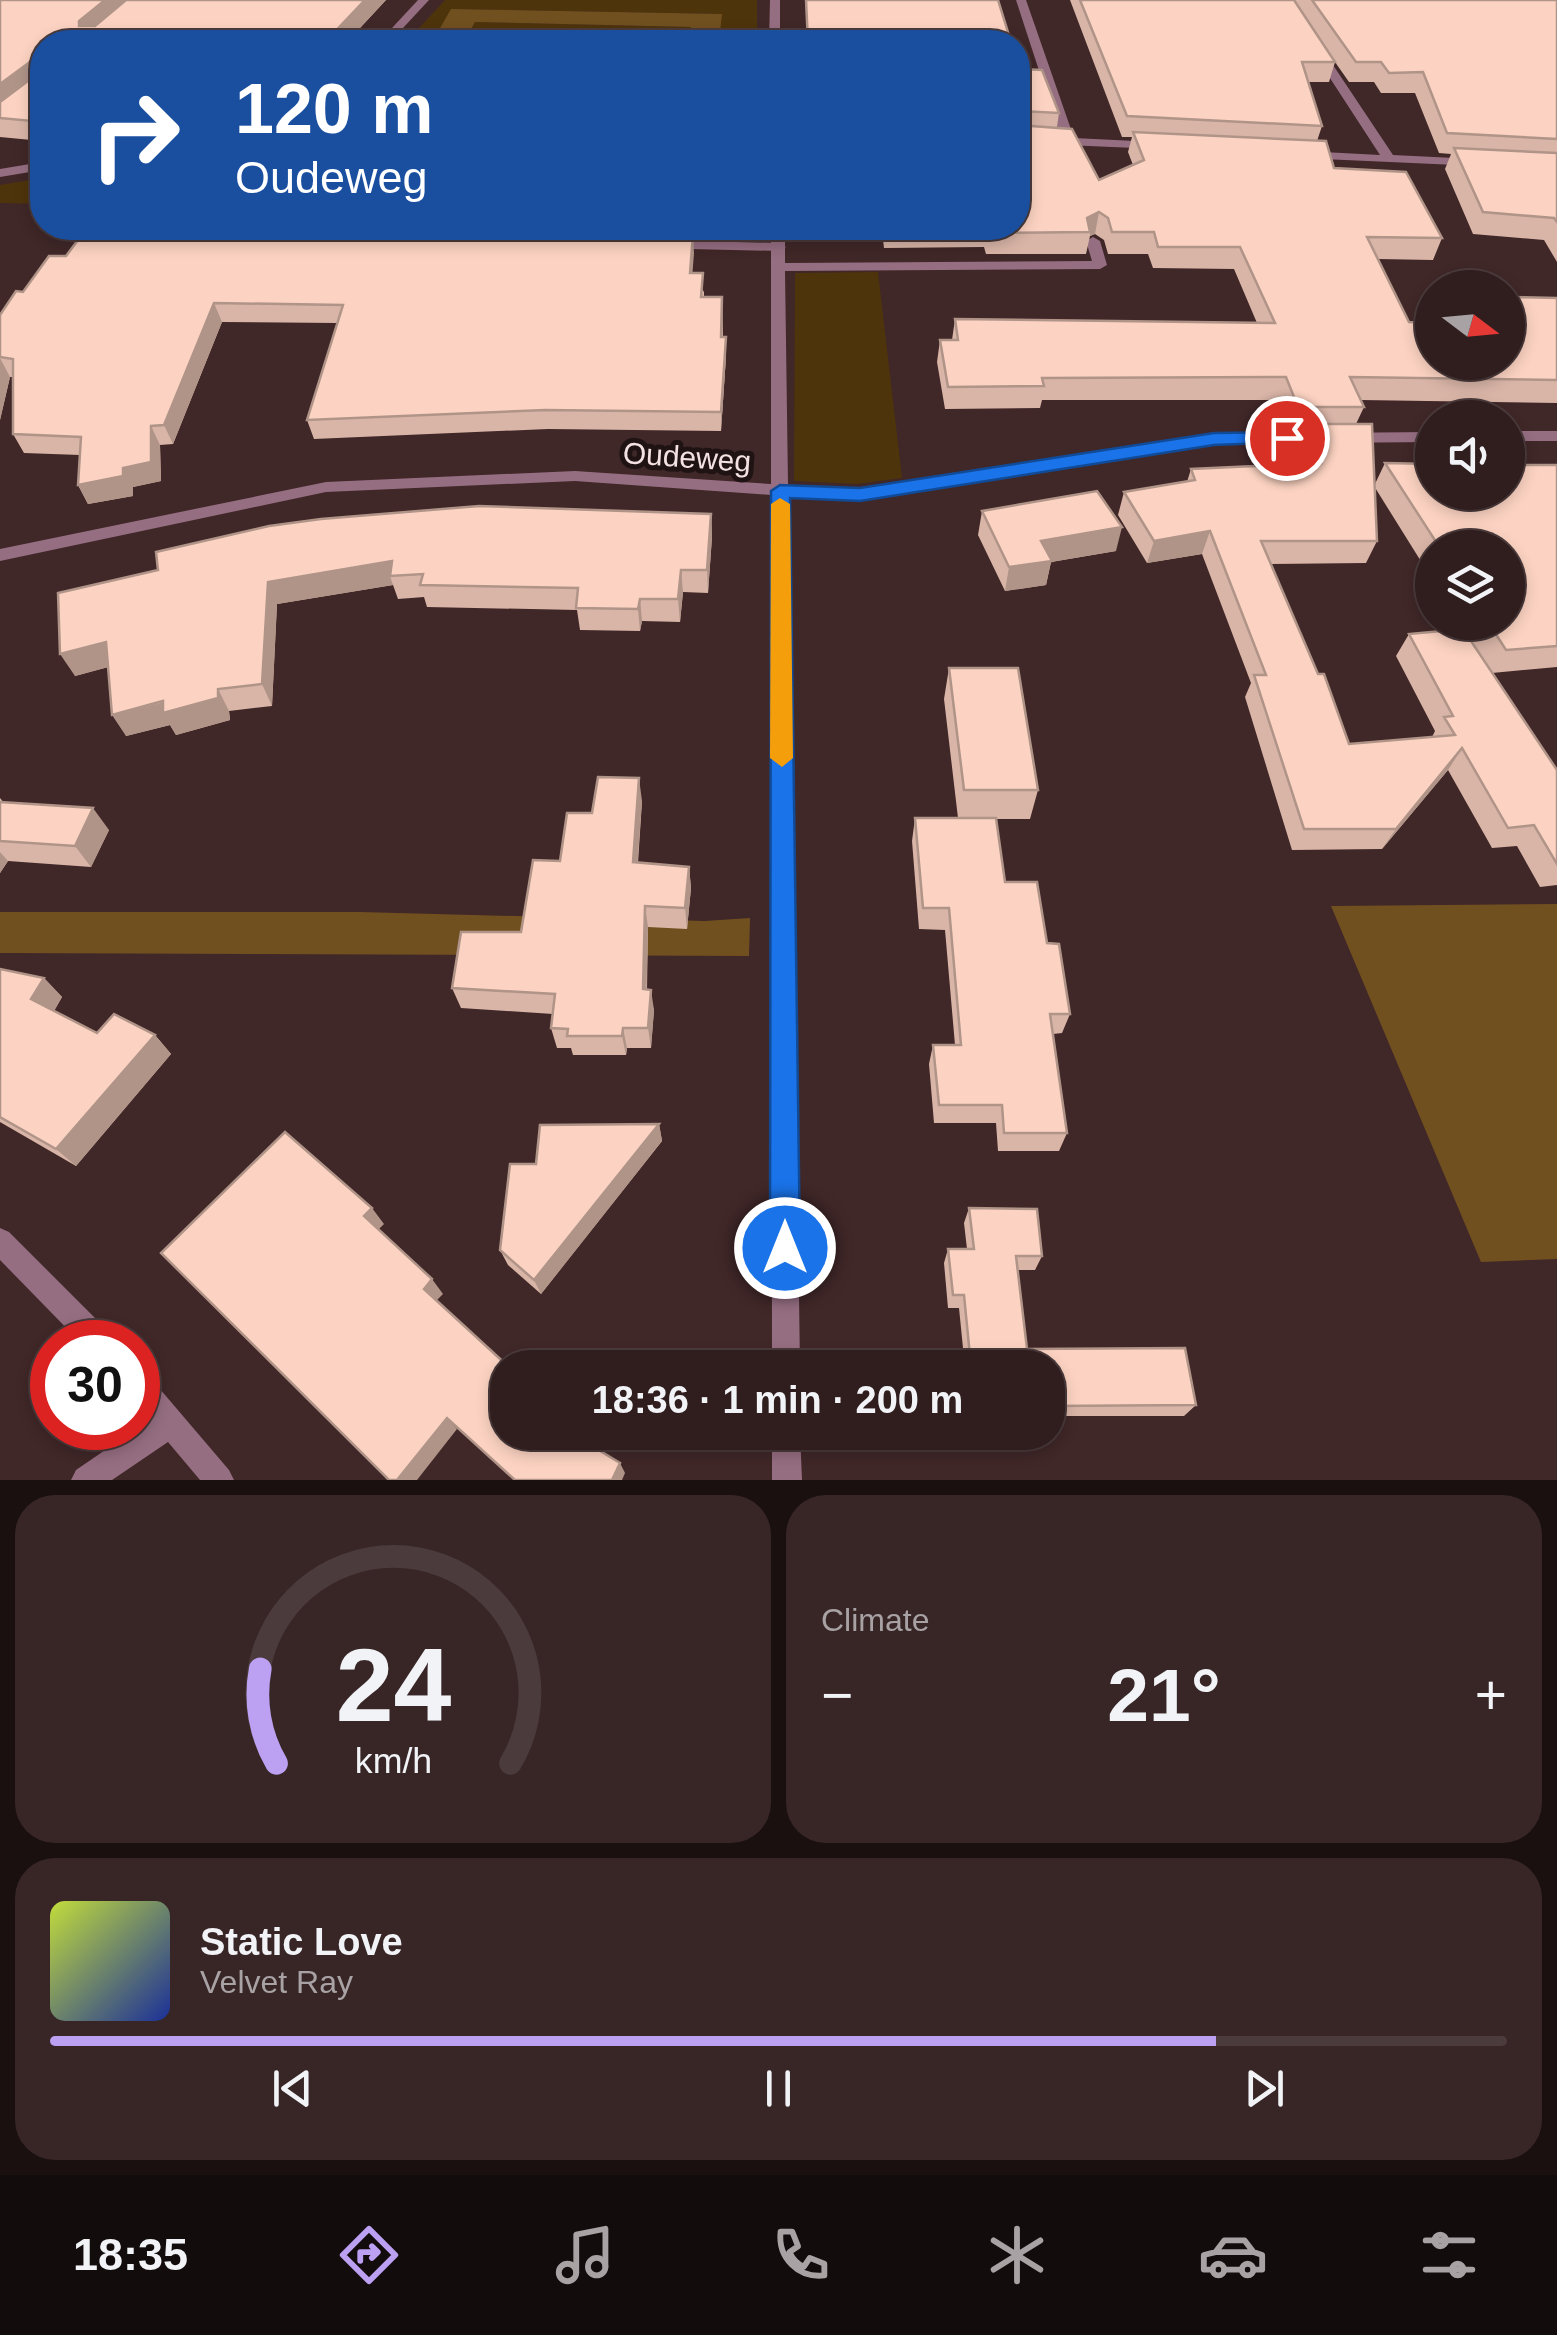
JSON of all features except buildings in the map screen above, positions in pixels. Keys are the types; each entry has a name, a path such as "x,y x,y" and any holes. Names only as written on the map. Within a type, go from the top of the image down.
{"street":[{"path":"395,30 424,0"},
{"path":"775,0 775,30"},
{"path":"1021,0 1069,142"},
{"path":"1306,32 1390,160"},
{"path":"1030,140 1163,147"},
{"path":"1296,154 1483,164"},
{"path":"0,173 30,168"},
{"path":"686,240 690,245 779,247"},
{"path":"779,240 786,1350"},
{"path":"780,267 1100,265 1093,241"},
{"path":"1525,436 1557,436"},
{"name":"Oudeweg","path":"0,555 326,487 575,476 860,494 1214,439 1415,437"},
{"path":"0,1242 77,1320"},
{"path":"160,1411 219,1480"},
{"path":"86,1480 170,1423"},
{"path":"786,1450 786,1480"}],"shaded area":[{"path":"445,0 757,0 757,30 720,30 721,14 452,9 439,30 417,30"},
{"path":"451,9 722,14 720,30 475,22 471,30 439,30"},
{"path":"475,22 692,27 692,30 471,30"},
{"path":"30,180 30,204 0,203 0,185"},
{"path":"878,272 902,478 857,484 794,481 795,273"},
{"path":"1557,904 1557,1259 1481,1262 1331,906"},
{"path":"0,912 360,912 705,921 750,918 749,956 0,953"}],"slow traffic":[{"path":"780,504 782,758"}],"route":[{"path":"785,1248 780,491 860,494 1214,439 1287,438"}]}
